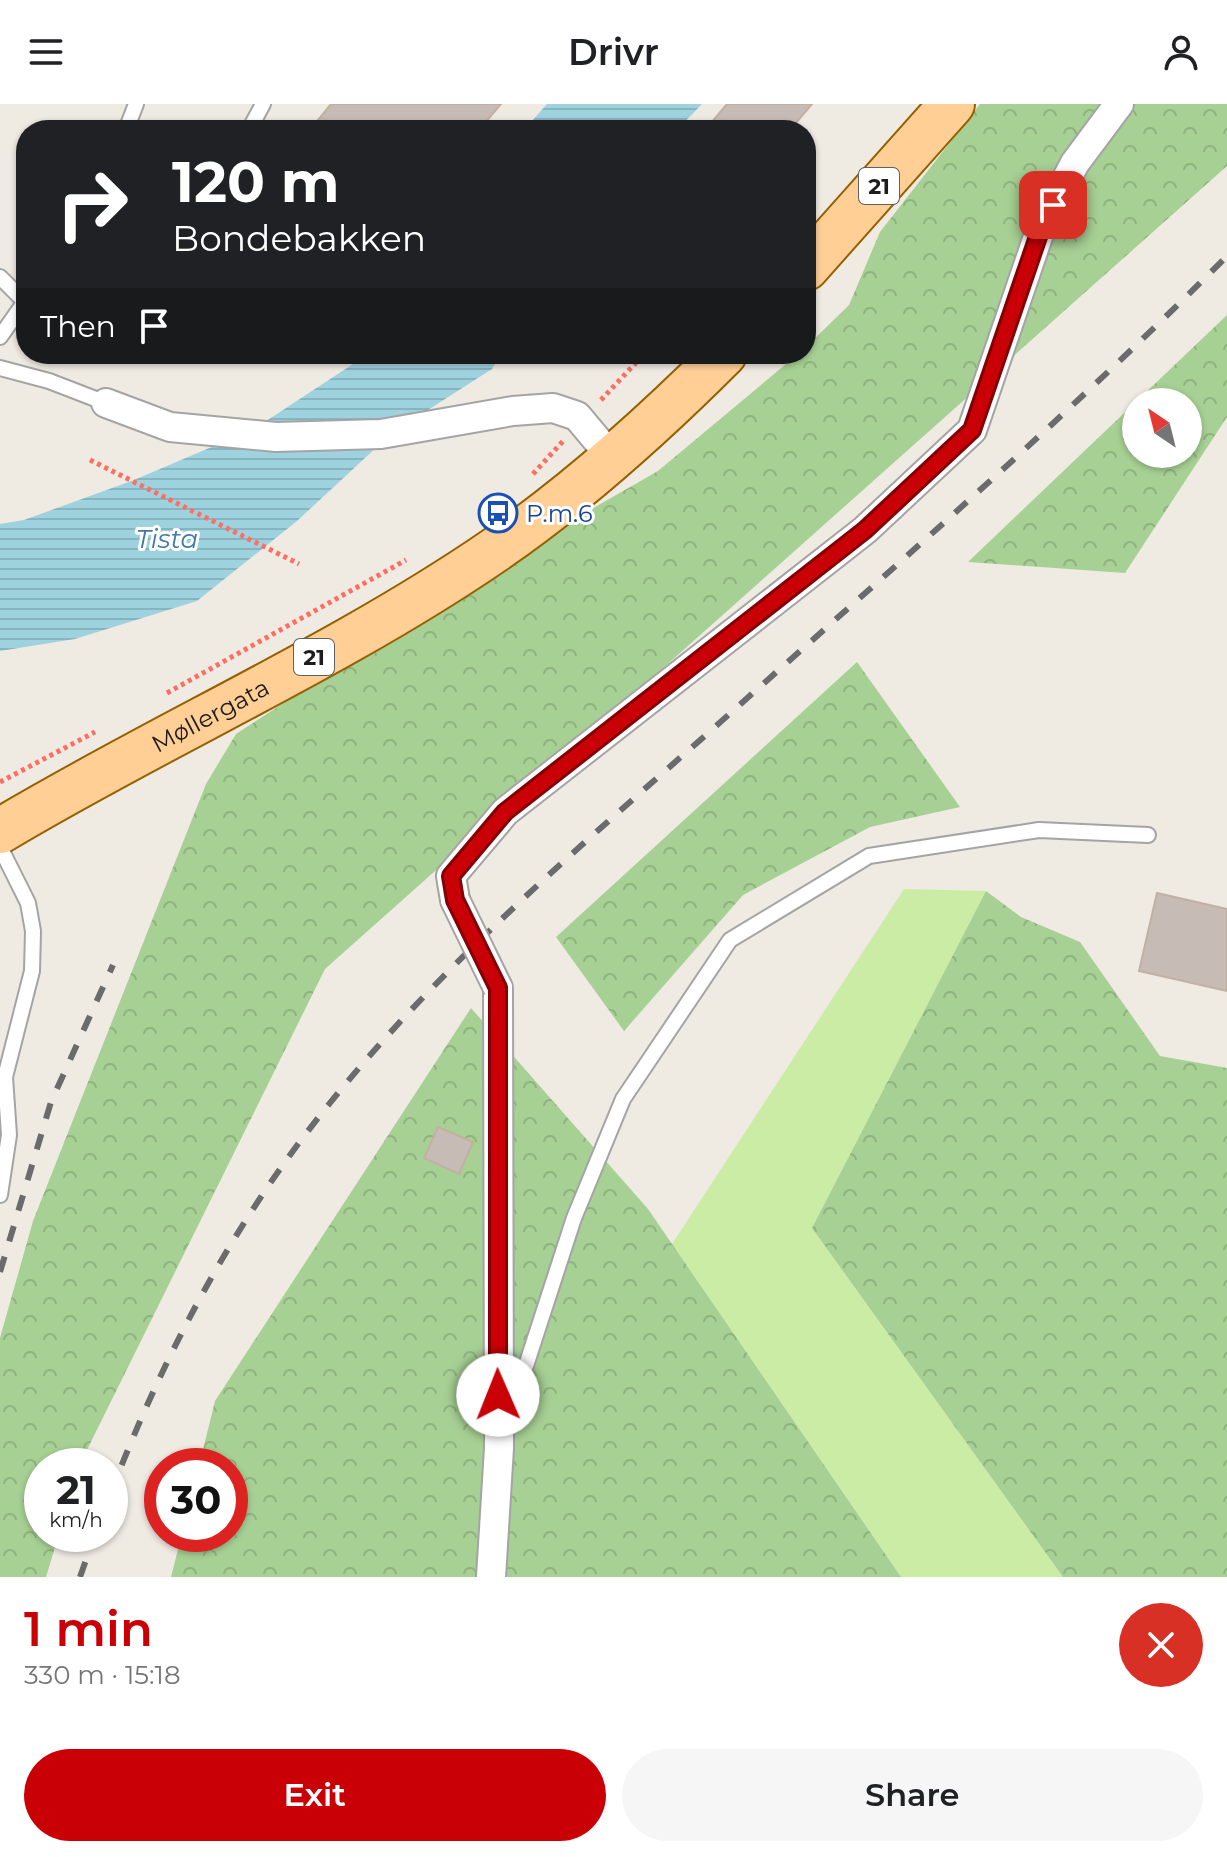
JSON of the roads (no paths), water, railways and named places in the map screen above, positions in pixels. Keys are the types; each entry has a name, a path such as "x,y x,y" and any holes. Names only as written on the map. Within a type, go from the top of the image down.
{"main road":[{"name":"21","path":"816,257 952,104"},
{"name":"21","path":"613,459 713,364"},
{"name":"Møllergata","path":"0,831 439,585 494,551 613,459"}],"street":[{"path":"491,1577 499,1448 498,988 455,900 451,876 505,812 865,530 972,430 1042,225 1075,163 1119,104"},
{"path":"106,403 170,427 276,437 381,434 513,411 553,408 583,422 613,459"}],"lane":[{"path":"0,277 16,292"},
{"path":"0,337 16,314"},
{"path":"0,368 49,381 106,403"},
{"path":"499,1448 574,1218 623,1099 730,940 869,856 1039,830 1148,835"},
{"path":"0,847 28,903 33,931 32,971 5,1077 9,1135 0,1195"}],"water":[{"path":"547,104 702,104 687,120 533,120"},
{"name":"Tista","path":"353,364 495,364 492,369 392,433 297,521 197,601 75,639 0,651 0,524 24,520 134,480 254,429"}],"railway":[{"path":"128,1450 175,1347 255,1206 318,1118 409,1012 508,913 975,495 1103,377 1227,256"},
{"path":"0,1272 51,1102 113,965"},
{"path":"80,1577 89,1552"}],"place":[{"name":"P.m.6","path":"498,513"}]}
